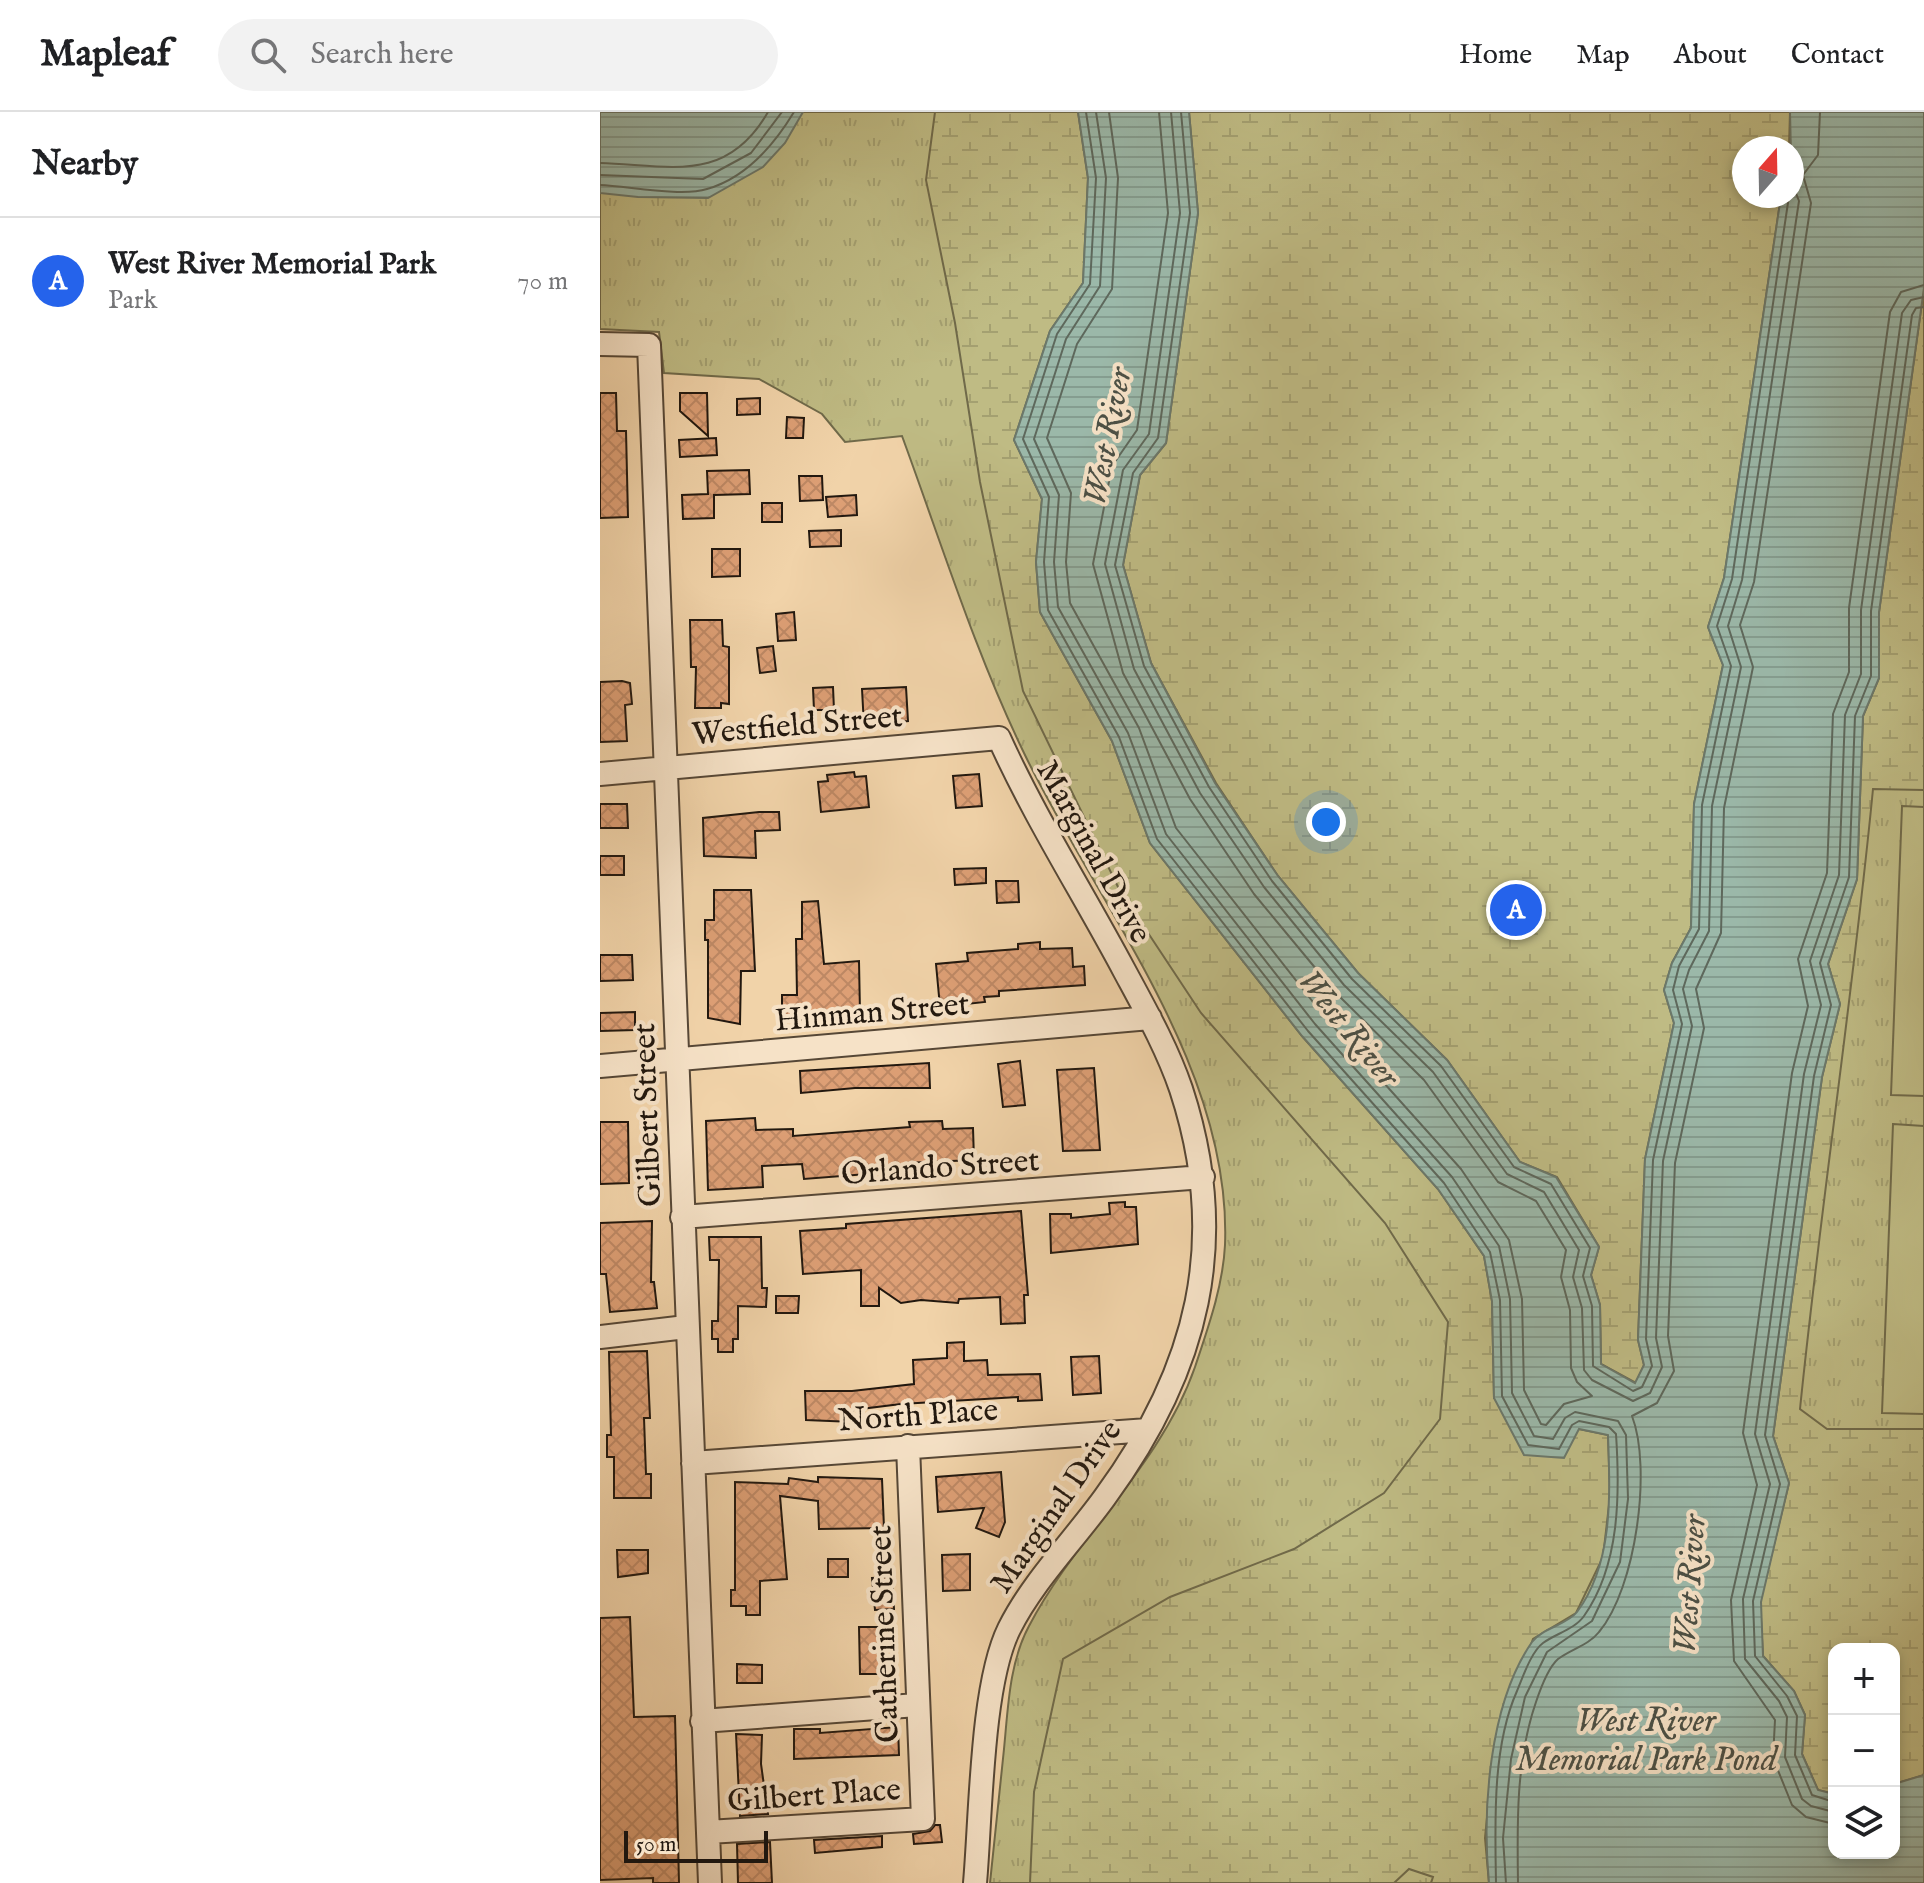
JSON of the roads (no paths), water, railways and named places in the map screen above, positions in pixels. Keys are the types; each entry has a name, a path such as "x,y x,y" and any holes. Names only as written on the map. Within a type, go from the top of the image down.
{"street":[{"name":"Gilbert Street","path":"600,344 649,345 710,1883"},
{"name":"Westfield Street","path":"600,774 999,738"},
{"name":"Marginal Drive","path":"975,1883 990,1711 1008,1630 1027,1600 1106,1497 1148,1430 1197,1306 1205,1268 1203,1177 1181,1089 1150,1018 999,738"},
{"name":"Hinman Street","path":"600,1066 1150,1018"},
{"name":"Orlando Street","path":"682,1217 1203,1177"},
{"path":"600,1337 686,1327"},
{"name":"North Place","path":"693,1463 1148,1430"},
{"name":"Catherine Street","path":"908,1446 923,1819"},
{"path":"702,1721 917,1705"},
{"name":"Gilbert Place","path":"708,1832 923,1819"}],"water":[{"path":"600,112 803,112 785,143 763,167 708,198 600,193"},
{"name":"West River Memorial Park Pond","path":"1078,112 1189,112 1198,213 1166,443 1140,475 1123,565 1151,663 1215,783 1278,876 1358,973 1447,1060 1520,1162 1556,1177 1599,1247 1591,1275 1600,1305 1601,1364 1635,1383 1644,1365 1638,1340 1645,1159 1674,1023 1664,990 1672,963 1691,928 1694,804 1723,665 1708,627 1724,578 1779,208 1804,208 1804,136 1791,136 1790,112 1924,112 1924,288 1879,612 1879,678 1863,716 1857,879 1828,964 1840,1004 1822,1077 1773,1436 1789,1483 1761,1602 1763,1656 1794,1691 1805,1715 1802,1754 1818,1790 1828,1792 1828,1859 1900,1859 1900,1782 1924,1775 1924,1883 1489,1883 1488,1791 1498,1726 1506,1696 1532,1642 1577,1612 1598,1571 1604,1549 1609,1503 1608,1435 1579,1429 1564,1458 1524,1455 1494,1398 1492,1301 1484,1256 1438,1189 1302,1036 1150,843 1112,741 1040,612 1036,562 1042,499 1014,440 1050,331 1083,283 1088,178"}],"place":[{"name":"West River Memorial Park","path":"1516,910"}],"water label":[{"name":"West River","path":"1106,436"},
{"name":"West River","path":"1350,1027"},
{"name":"West River","path":"1688,1584"}]}
